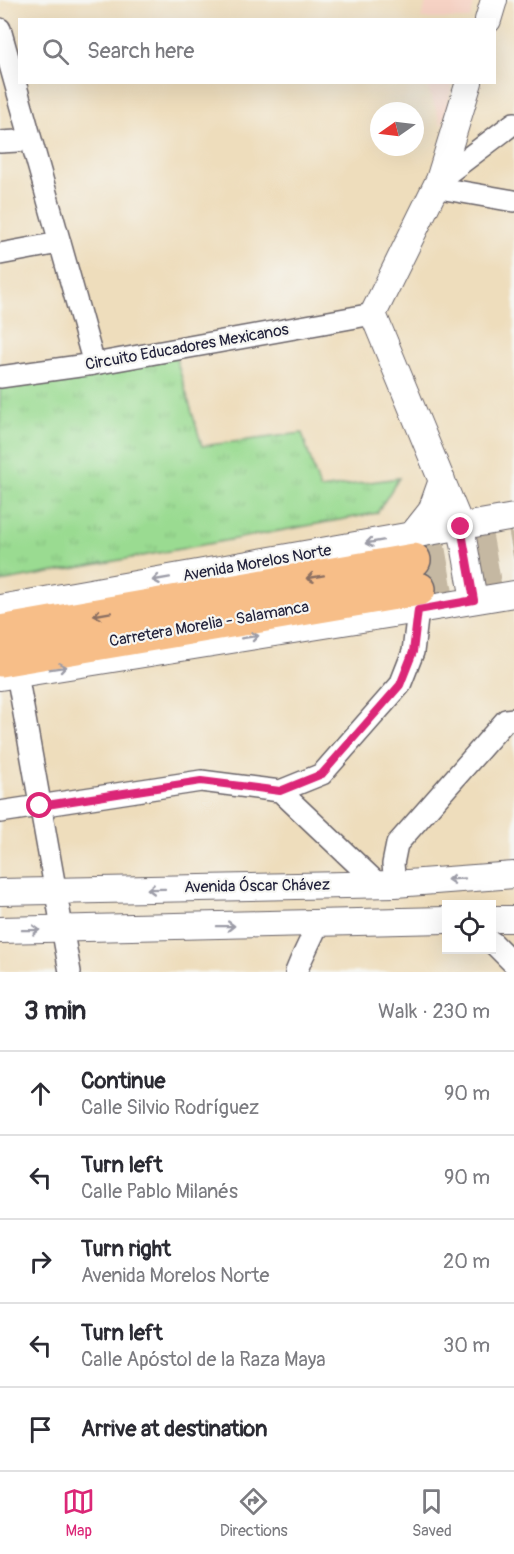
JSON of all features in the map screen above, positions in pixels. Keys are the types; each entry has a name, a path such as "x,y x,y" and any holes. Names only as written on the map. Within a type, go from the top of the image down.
{"highway":[{"name":"Carretera Morelia - Salamanca","path":"0,632 416,574"},
{"name":"Carretera Morelia - Salamanca","path":"6,670 416,574"}],"street":[{"path":"489,18 494,0"},
{"path":"0,29 94,364"},
{"path":"468,84 437,185 373,314 461,527 474,600"},
{"path":"437,185 514,123"},
{"path":"0,142 18,141 30,137"},
{"path":"437,185 445,189 514,201"},
{"path":"0,254 60,242"},
{"name":"Circuito Educadores Mexicanos","path":"0,377 94,364 373,314"},
{"path":"0,812 201,781 280,791 322,774 400,685 413,652 416,574 431,511 442,480"},
{"name":"Avenida Morelos Norte","path":"416,574 461,527 514,518"},
{"name":"Avenida Morelos Norte","path":"0,608 416,574 474,600 514,594"},
{"path":"6,670 40,806 70,972"},
{"path":"280,791 387,884 396,844 506,720 514,718"},
{"name":"Avenida Óscar Chávez","path":"0,892 387,884 514,875"},
{"path":"496,919 514,919"},
{"path":"0,930 442,920"},
{"path":"296,972 318,924"},
{"path":"496,946 514,964"}],"shaded area":[{"path":"427,0 475,0 470,18 421,18"},
{"path":"426,84 453,84 442,126"}],"green space":[{"path":"175,355 202,446 302,433 320,489 399,478 377,513 0,582 0,388"}],"tunnel":[{"path":"414,560 514,542"},
{"path":"419,589 514,573"}],"route":[{"path":"40,806 201,781 280,791 322,774 400,685 413,652 418,610 474,600 461,527"}]}
